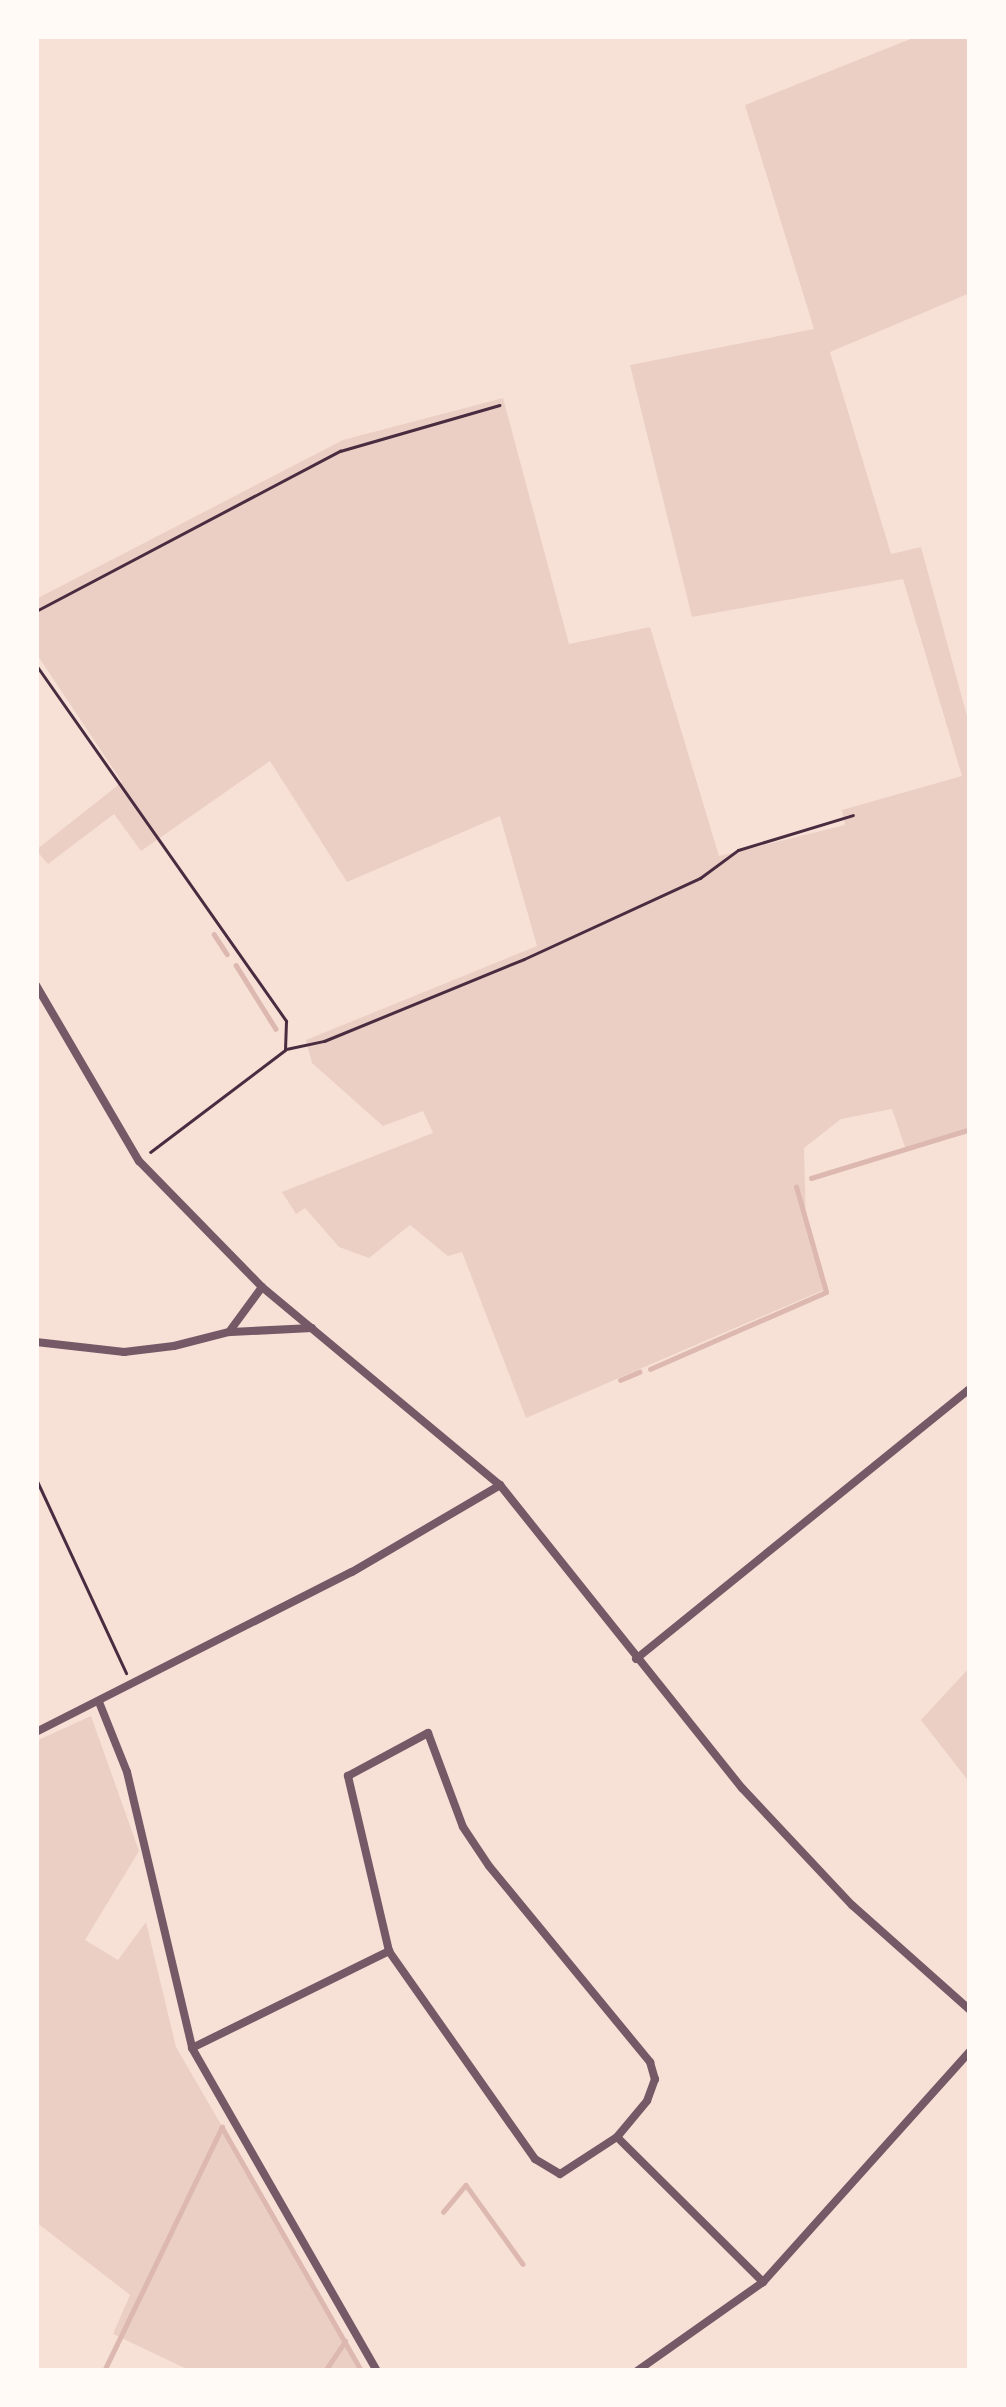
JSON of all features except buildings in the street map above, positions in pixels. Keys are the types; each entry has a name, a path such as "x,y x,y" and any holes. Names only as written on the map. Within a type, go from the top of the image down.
{"street":[{"path":"36,985 139,1161 262,1287 500,1485 637,1659 822,1875 970,2010"},
{"path":"229,1332 262,1287"},
{"path":"36,1342 124,1352 229,1332 313,1328"},
{"path":"637,1659 970,1389"},
{"path":"36,1732 132,1685 500,1485"},
{"path":"99,1702 127,1772 192,2048 377,2371"},
{"path":"428,1733 463,1827 489,1866 650,2062 656,2079 647,2101 584,2164 560,2174 547,2170 389,1951 348,1776 428,1733"},
{"path":"192,2048 389,1951"},
{"path":"637,2371 763,2282 970,2051"},
{"path":"616,2137 763,2282"}],"path":[{"path":"36,611 340,451 500,405"},
{"path":"36,665 286,1021 290,1037 285,1049"},
{"path":"139,1161 285,1049 324,1041 524,959 700,878 738,850 853,815"},
{"path":"36,1479 132,1685"}],"shaded area":[{"path":"918,36 964,36 970,45 970,293 830,352 891,554 921,547 970,727 970,1133 906,1150 892,1109 841,1119 804,1148 806,1226 828,1288 526,1418 462,1252 448,1256 410,1225 369,1258 339,1247 305,1208 296,1214 282,1192 433,1133 423,1111 383,1126 312,1063 306,1040 537,946 500,816 347,882 270,761 141,851 114,814 48,864 36,850 122,782 36,653 36,599 343,440 503,398 569,644 650,627 719,856 845,825 842,810 962,776 903,579 692,617 630,365 814,329 745,105"},
{"path":"970,1667 970,1783 921,1720"},
{"path":"91,1716 139,1851 85,1940 118,1960 146,1922 176,2047 364,2371 191,2371 113,2334 130,2295 36,2222 36,1741"}],"waterway":[{"path":"214,934 227,954"},
{"path":"236,965 276,1029"},
{"path":"811,1178 970,1129"},
{"path":"650,1369 826,1292 796,1187"},
{"path":"620,1380 639,1372"},
{"path":"104,2371 222,2127 362,2371"},
{"path":"443,2212 466,2185 523,2264"},
{"path":"325,2371 345,2341"}]}
